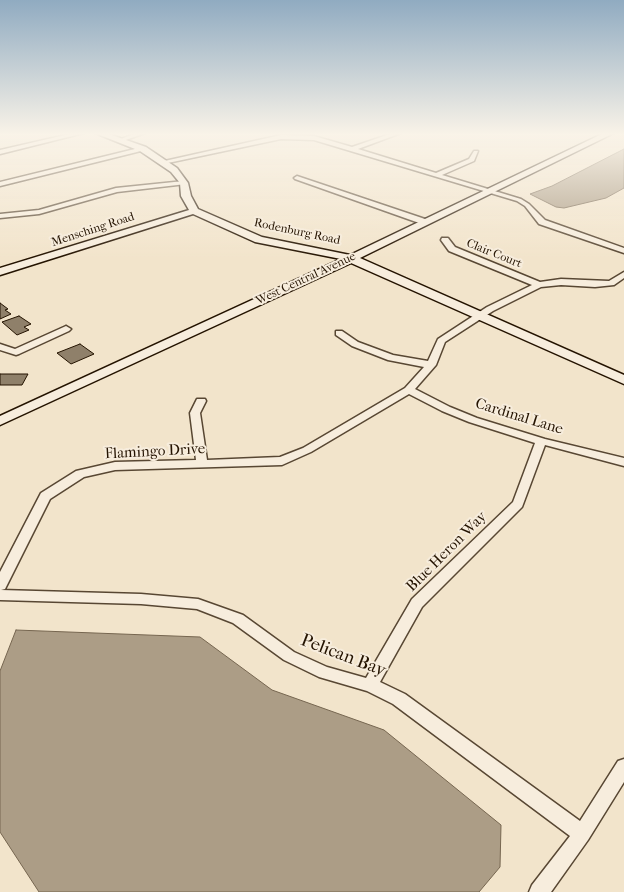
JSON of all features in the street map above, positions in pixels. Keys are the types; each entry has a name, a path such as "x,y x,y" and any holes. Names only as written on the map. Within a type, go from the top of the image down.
{"street":[{"path":"0,184 39,175"},
{"path":"178,175 184,183 188,202 194,211"},
{"path":"436,175 525,203 542,222 624,251"},
{"name":"West Central Avenue","path":"0,422 351,258 524,175"},
{"path":"297,178 425,222"},
{"path":"0,216 39,212 116,190 184,183"},
{"name":"Rodenburg Road","path":"194,211 259,240 351,258 624,380"},
{"name":"Mensching Road","path":"0,272 194,211"},
{"name":"Clair Court","path":"445,240 452,249 539,285"},
{"path":"539,285 561,282 611,283 624,274"},
{"name":"Flamingo Drive","path":"0,585 45,496 80,474 115,466 285,465 409,390 431,365 441,341 480,316 539,285"},
{"path":"0,347 16,352 27,349 37,342 66,330"},
{"path":"339,333 355,344 391,358 431,365"},
{"name":"Cardinal Lane","path":"409,390 473,420 541,441 624,462"},
{"path":"201,400 195,414 202,464"},
{"name":"Blue Heron Way","path":"370,685 417,603 518,504 541,441"},
{"name":"Pelican Bay","path":"0,595 141,599 198,604 238,619 289,656 316,669 370,685 399,699 582,834"},
{"path":"539,892 582,834 624,767"}],"shaded area":[{"path":"574,175 624,175 624,188 606,198 564,208 556,207 530,194 552,186"},
{"path":"16,630 200,637 272,690 384,730 501,825 500,867 479,892 39,892 0,832 0,671"}],"building":[{"path":"0,303 11,314 0,319"},
{"path":"19,316 31,324 24,327 29,330 17,335 2,322"},
{"path":"80,344 94,354 71,364 57,353"},
{"path":"0,374 28,374 22,385 0,385"}]}
